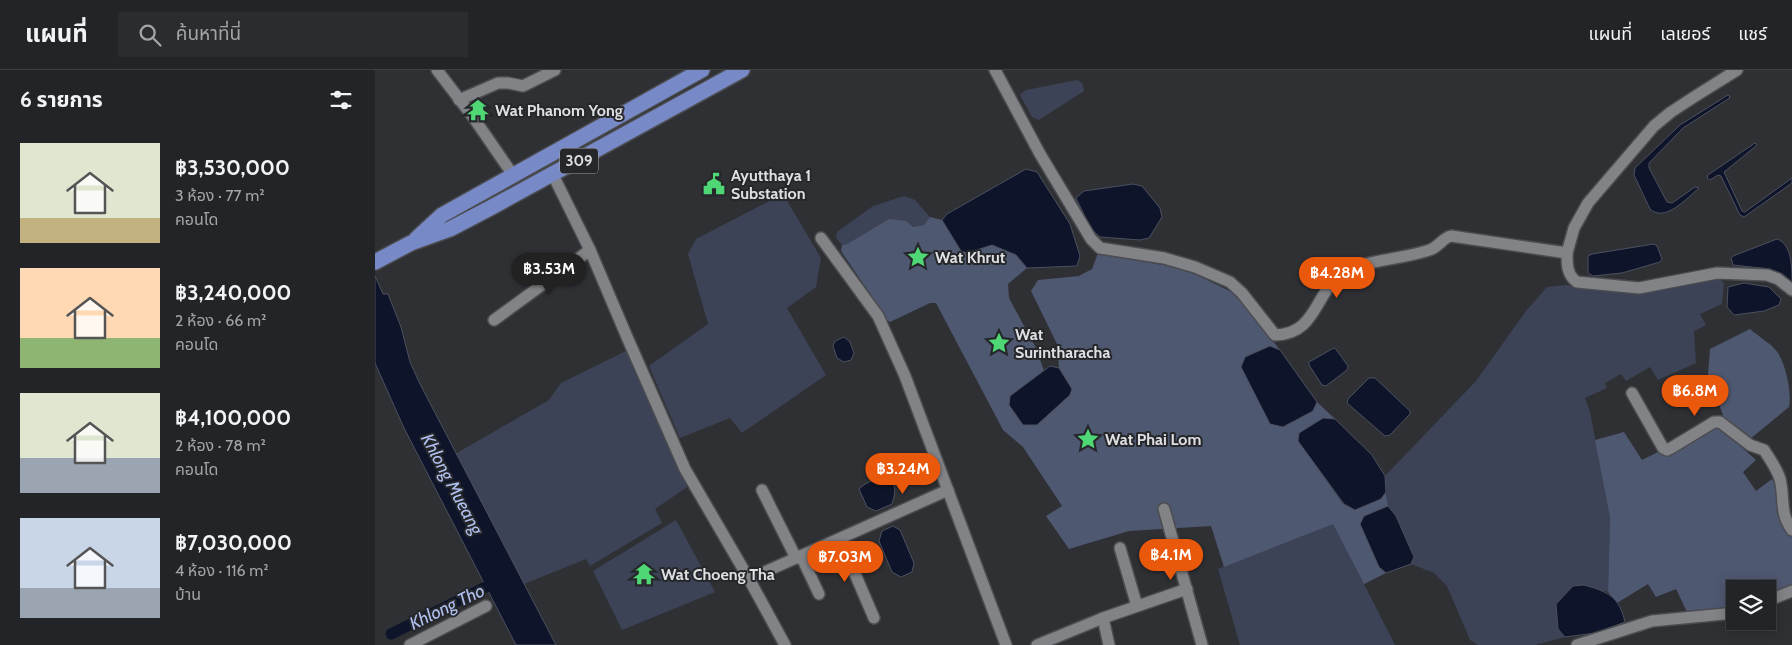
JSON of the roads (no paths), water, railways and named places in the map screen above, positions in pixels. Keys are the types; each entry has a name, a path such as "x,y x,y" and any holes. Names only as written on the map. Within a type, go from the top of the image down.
{"main road":[{"name":"309","path":"411,243 442,215 702,70"},
{"name":"309","path":"381,259 411,243 450,229 553,175 743,70"}],"street":[{"path":"437,70 513,175"},
{"path":"459,100 498,84 507,83 523,86 555,70"},
{"path":"995,70 1039,154 1091,239 1100,248 1164,258 1195,267 1230,282 1242,292 1275,335 1285,335 1297,330 1309,320 1334,280 1343,273 1379,261 1431,249 1440,244 1445,238 1451,236 1567,253"},
{"path":"1737,70 1694,97 1655,126 1588,202 1574,228 1567,253 1569,273 1572,279 1577,282 1639,288 1717,273 1767,275 1778,279 1792,290"},
{"path":"553,175 590,250 685,469 785,645"},
{"path":"821,238 877,316 905,376 1006,645"},
{"path":"494,320 590,250"},
{"path":"1632,393 1663,448 1667,450 1713,422 1720,422 1750,445 1764,450 1780,479 1782,510 1787,524 1792,530"},
{"path":"761,490 819,594"},
{"path":"749,579 948,490"},
{"path":"1165,509 1202,645"},
{"path":"839,538 874,618"},
{"path":"1120,548 1137,606"},
{"path":"1037,645 1103,618 1187,589"},
{"path":"1776,597 1792,591"},
{"path":"410,645 486,606"},
{"path":"1577,645 1604,638 1652,621 1726,614"},
{"path":"1103,618 1109,645"}],"water":[{"path":"1728,95 1730,97 1728,99 1683,128 1649,163 1649,168 1667,202 1672,203 1695,187 1699,188 1676,208 1656,213 1650,209 1634,175 1635,168 1680,125"},
{"path":"1755,143 1756,146 1724,172 1742,211 1745,212 1792,178 1792,183 1744,217 1740,215 1721,176 1718,175 1710,180 1707,178 1708,175"},
{"path":"1026,169 1037,172 1070,224 1080,256 1077,266 1027,268 1016,255 992,245 967,253 961,251 942,220 947,214"},
{"path":"1133,184 1142,186 1160,208 1162,217 1149,238 1140,240 1100,237 1091,229 1076,198 1084,191"},
{"path":"1777,239 1786,246 1788,251 1792,282 1782,274 1770,269 1733,265 1731,258 1733,256"},
{"path":"1654,244 1657,246 1662,259 1660,262 1622,273 1593,276 1588,273 1588,256 1592,254"},
{"name":"Khlong Mueang","path":"375,276 383,294 388,294 401,327 410,362 420,384 556,645 516,645 404,428 375,363"},
{"path":"1744,283 1769,287 1781,299 1779,305 1764,311 1734,315 1727,307 1728,287"},
{"path":"844,337 850,342 854,353 851,360 844,362 837,358 833,346 835,341"},
{"path":"1270,346 1280,350 1317,402 1313,411 1283,427 1270,424 1241,367 1245,357"},
{"path":"1335,348 1348,366 1347,370 1326,386 1322,385 1309,362"},
{"path":"1050,366 1059,368 1072,389 1070,395 1037,425 1023,425 1009,405 1010,396"},
{"path":"1369,378 1375,378 1410,411 1410,414 1390,435 1385,436 1347,403 1348,399"},
{"path":"1323,418 1335,419 1372,455 1385,476 1386,492 1381,499 1355,510 1344,504 1298,441 1299,433"},
{"path":"885,475 892,481 895,488 892,504 876,511 867,507 859,489 865,484"},
{"path":"1388,506 1396,516 1414,557 1411,564 1386,573 1379,567 1360,524 1364,516"},
{"path":"893,526 900,530 914,563 912,572 901,577 892,572 879,541 882,531"},
{"path":"1584,585 1611,596 1623,613 1625,622 1596,633 1565,637 1558,629 1556,604 1573,586"}],"waterway":[{"name":"Khlong Tho","path":"391,634 498,581"}],"place":[{"name":"Wat Phanom Yong","path":"478,110"},
{"name":"Ayutthaya 1 Substation","path":"714,184"},
{"name":"Wat Khrut","path":"918,257"},
{"name":"Wat Surintharacha","path":"999,343"},
{"name":"Wat Phai Lom","path":"1088,439"},
{"name":"Wat Choeng Tha","path":"644,574"}]}
